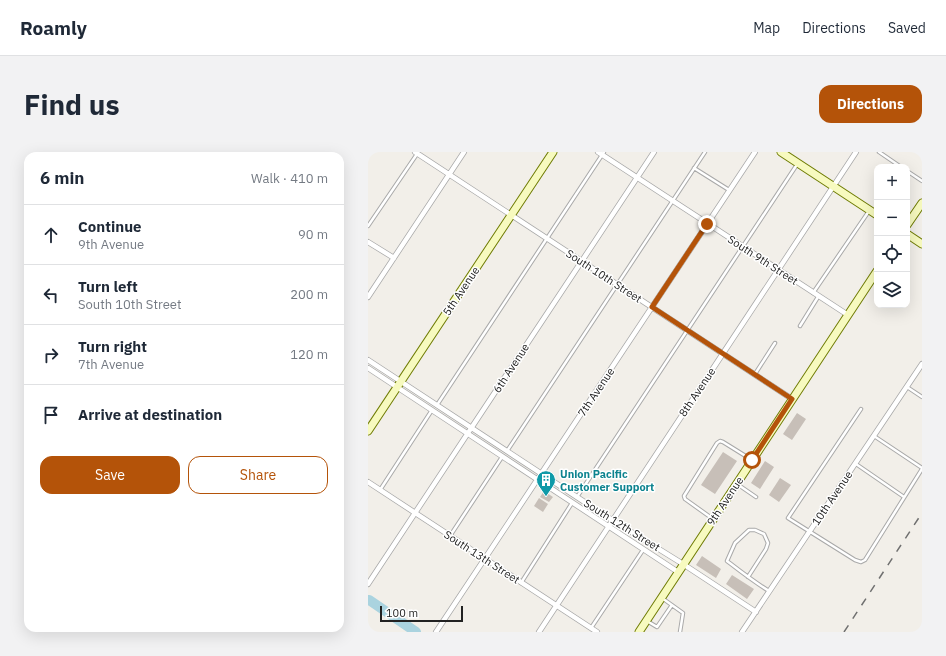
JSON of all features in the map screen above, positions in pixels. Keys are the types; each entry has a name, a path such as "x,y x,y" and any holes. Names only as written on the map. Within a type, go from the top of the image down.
{"main road":[{"name":"5th Avenue","path":"368,431 554,152"},
{"path":"781,152 874,213"},
{"path":"910,221 922,203"},
{"path":"910,236 922,244"},
{"name":"9th Avenue","path":"638,632 876,272"}],"street":[{"name":"South 10th Street","path":"417,152 792,399"},
{"path":"368,297 464,152"},
{"name":"6th Avenue","path":"368,584 654,152"},
{"name":"7th Avenue","path":"436,632 755,152"},
{"name":"8th Avenue","path":"539,632 856,152"},
{"name":"South 9th Street","path":"602,153 637,178 818,297 848,315"},
{"path":"368,242 394,258"},
{"name":"South 12th Street","path":"368,360 399,384"},
{"name":"10th Avenue","path":"742,632 922,364"},
{"name":"South 12th Street","path":"368,368 437,405 612,520 756,612"},
{"path":"399,384 468,434 678,572"},
{"name":"South 13th Street","path":"368,482 597,632"}],"lane":[{"path":"368,226 417,152"},
{"path":"507,451 705,152"},
{"path":"879,152 897,164"},
{"path":"437,405 602,153"},
{"path":"577,497 798,163"},
{"path":"694,168 729,190"},
{"path":"910,173 922,181"},
{"path":"813,293 869,210"},
{"path":"800,326 818,297"},
{"path":"754,374 775,343"},
{"path":"907,387 922,397"},
{"path":"861,409 788,518 855,560 861,562 865,560 922,469 874,436"},
{"path":"380,490 433,410"},
{"path":"713,519 685,499 684,496 717,443 720,441 723,442 752,460"},
{"path":"450,536 502,456"},
{"path":"855,463 904,497"},
{"path":"736,484 756,497"},
{"path":"521,583 572,502"},
{"path":"748,577 766,549 768,543 764,534 755,530 749,530 734,543 727,561 748,577 769,592"},
{"path":"591,628 644,549"},
{"path":"662,597 683,613 680,632"},
{"path":"646,620 656,627 672,605"}],"building":[{"path":"797,413 806,419 792,440 783,434"},
{"path":"723,452 737,461 715,494 701,485"},
{"path":"765,461 774,467 760,489 751,483"},
{"path":"780,478 791,485 779,502 769,495"},
{"name":"Union Pacific Customer Support","path":"544,491 553,497 549,502 540,497"},
{"path":"539,498 548,504 543,512 534,506"},
{"path":"702,556 721,569 716,578 696,565"},
{"path":"732,575 754,589 747,599 726,584"}],"waterway":[{"path":"369,600 416,632"}],"railway":[{"path":"844,632 922,513"}],"place":[{"name":"Union Pacific Customer Support","path":"546,497"}],"route":[{"path":"707,224 652,307 792,399 752,460"}]}
